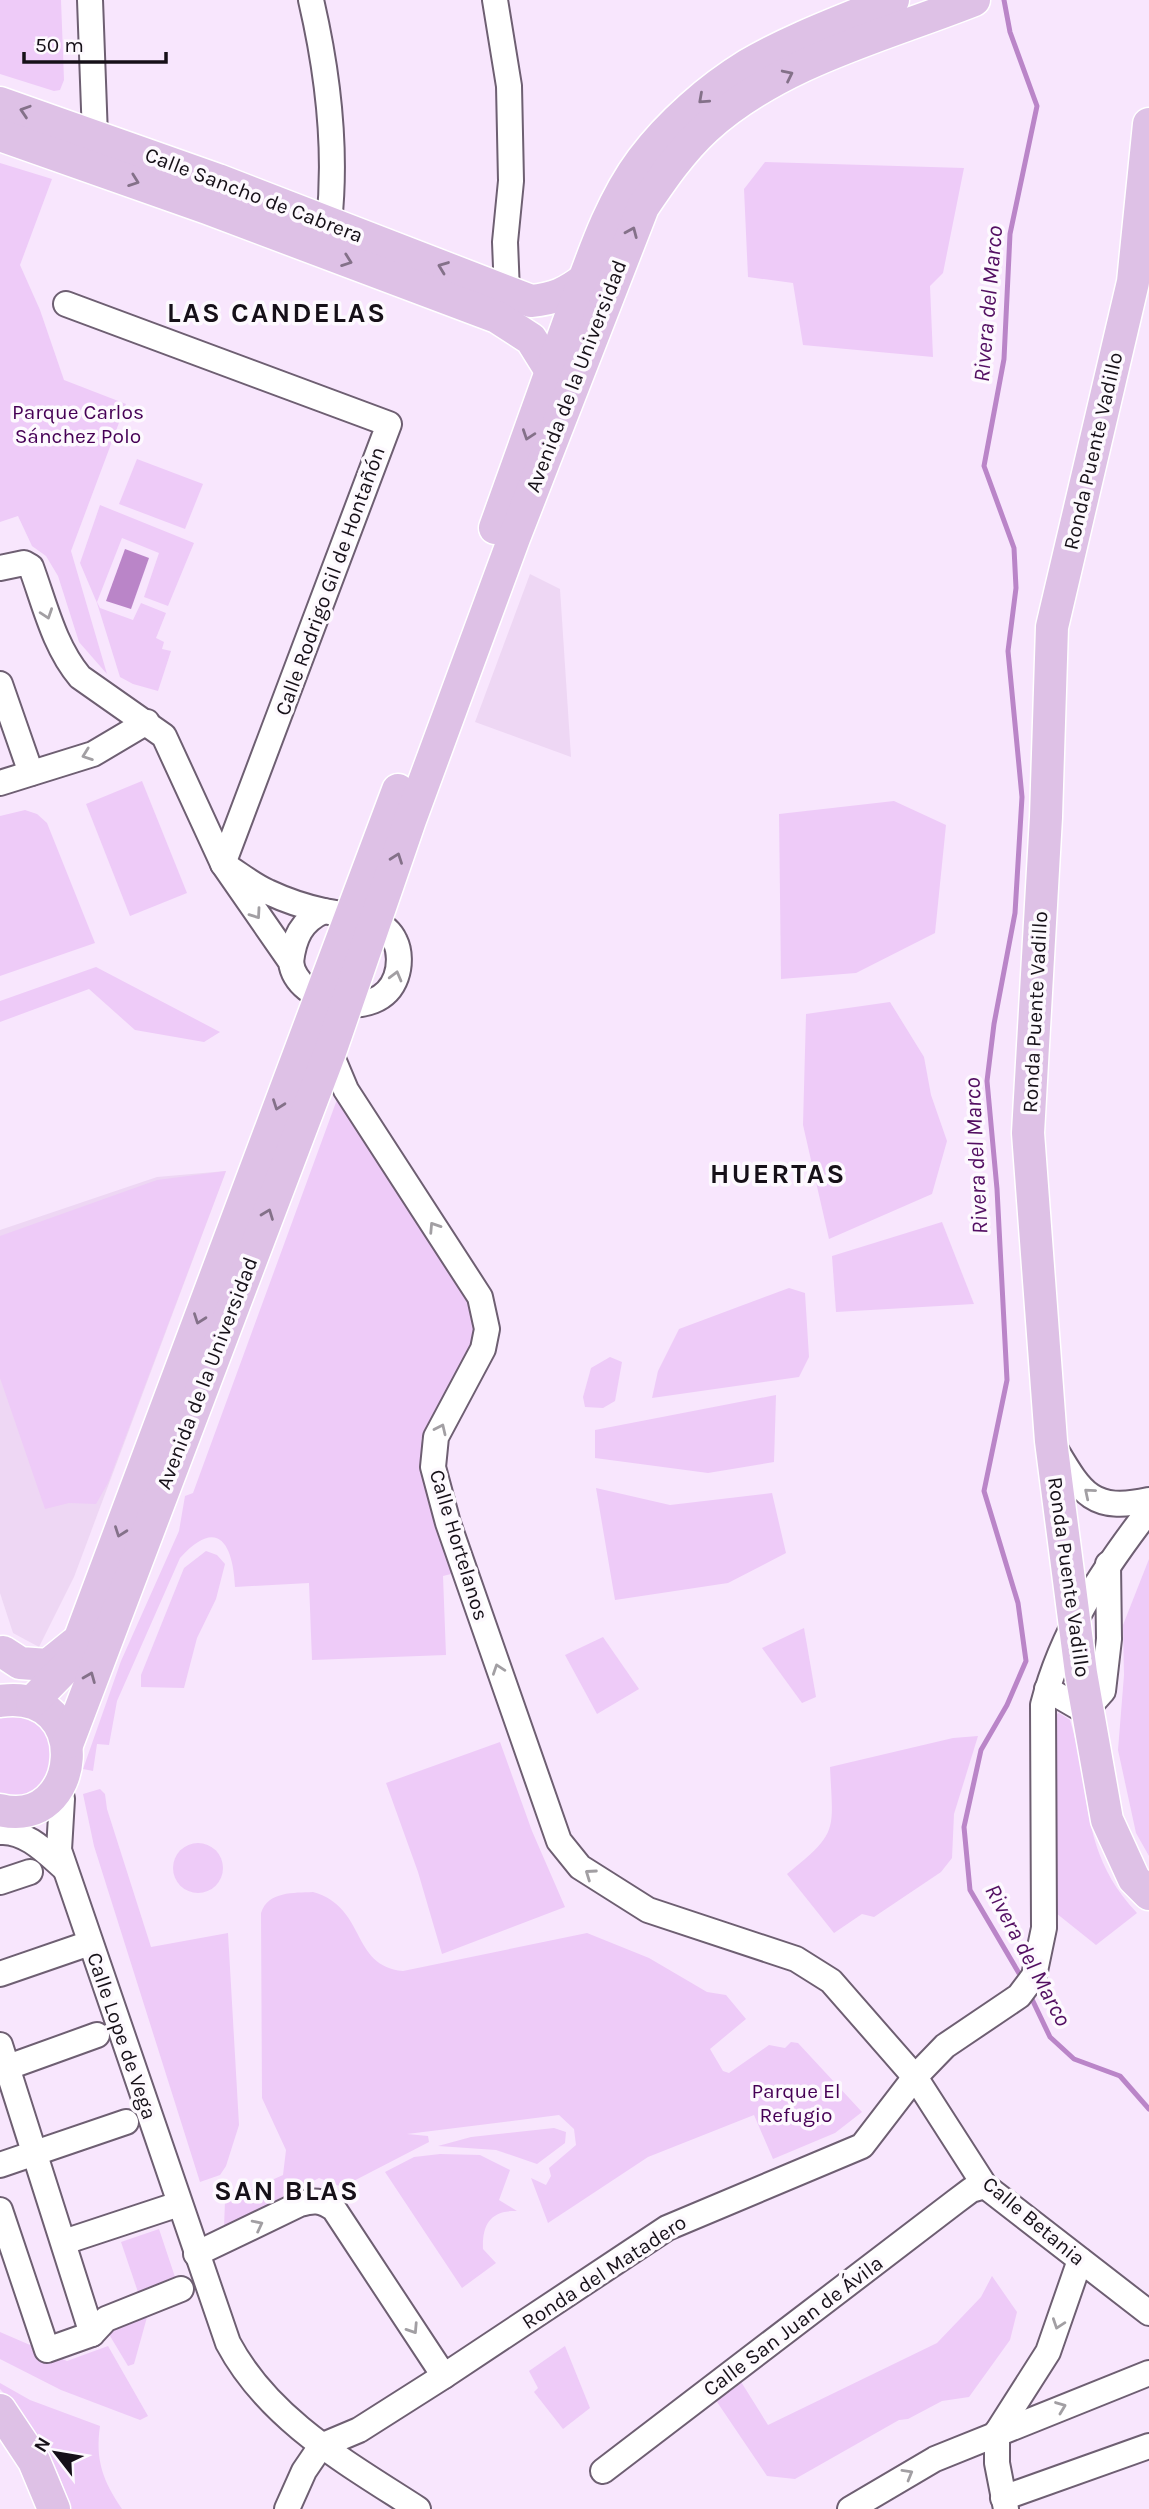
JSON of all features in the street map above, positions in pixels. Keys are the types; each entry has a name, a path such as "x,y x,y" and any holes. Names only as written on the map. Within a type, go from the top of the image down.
{"main road":[{"name":"Avenida de la Universidad","path":"60,1785 69,1760 68,1742 330,1052 333,1000 350,916 478,577 584,279 615,205 642,160 711,91 748,65 795,41 893,0"},
{"name":"Avenida de la Universidad","path":"350,916 514,538 643,207 670,166 706,128 750,94 827,56 962,5"},
{"name":"Calle Sancho de Cabrera","path":"0,103 57,122 90,150 502,305 551,299 569,292 584,279"},
{"name":"Ronda Puente Vadillo","path":"1149,124 1133,282 1052,626 1048,668 1046,817 1028,1133 1051,1441 1074,1621 1067,1699 1107,1820 1134,1879 1149,1894"},
{"name":"Calle Sancho de Cabrera","path":"0,135 90,150 131,149 329,223 502,305 531,339 551,371"},
{"name":"Avenida de la Universidad","path":"32,1703 71,1662 333,1000"},
{"path":"2,1649 20,1663 48,1665 80,1639"},
{"path":"2,1649 18,1683 32,1703"},
{"path":"0,1702 14,1699 32,1703 48,1711 60,1725 68,1742"},
{"path":"4,1815 40,1805 60,1785"},
{"path":"0,2410 34,2461 54,2509"},
{"path":"0,2443 30,2496 34,2509"}],"street":[{"path":"90,0 94,98 90,150"},
{"path":"311,0 320,38 329,105 334,178 329,223"},
{"path":"495,0 509,86 511,180 502,305"},
{"path":"57,122 71,117 94,98"},
{"path":"94,98 109,126 131,149"},
{"name":"Calle Rodrigo Gil de Hontañón","path":"66,304 389,424 223,864"},
{"path":"7,566 24,563 31,567 59,647 80,677 164,736 223,864 291,962 293,974 300,985 333,1000"},
{"path":"0,684 31,773"},
{"path":"0,783 93,754 147,722"},
{"path":"223,864 268,892 350,916"},
{"name":"Avenida de la Universidad","path":"291,962 293,945 302,927 312,916 350,916"},
{"name":"Calle Hortelanos","path":"330,1052 346,1090 480,1297 487,1329 483,1349 436,1437 433,1467 448,1523 559,1840 580,1867 648,1910 796,1959 831,1981 915,2077"},
{"path":"1051,1441 1088,1495 1112,1506 1149,1500"},
{"path":"1067,1699 1074,1621 1108,1564 1149,1510"},
{"path":"915,2077 945,2046 1019,1996 1034,1976 1044,1928 1043,1720 1067,1699 1102,1690 1109,1639 1108,1564"},
{"path":"1074,1621 1097,1620 1109,1639"},
{"name":"Calle Lope de Vega","path":"60,1785 62,1859"},
{"name":"Calle Lope de Vega","path":"4,1815 39,1824 62,1859 196,2254 228,2343 238,2362 253,2383 295,2426 418,2509"},
{"path":"0,1882 30,1872"},
{"path":"0,1974 90,1943"},
{"path":"92,2334 35,2152 3,2061 97,2035"},
{"name":"Calle Betania","path":"915,2077 985,2186 1149,2313"},
{"name":"Ronda del Matadero","path":"321,2446 359,2430 667,2228 862,2146 915,2077"},
{"path":"0,2165 126,2122"},
{"name":"Calle San Juan de Ávila","path":"603,2471 971,2190 985,2186"},
{"path":"196,2254 300,2203 314,2200 326,2204 334,2209 444,2376"},
{"path":"64,2242 179,2204"},
{"path":"0,2210 47,2350 92,2334 106,2319 181,2288"},
{"path":"1080,2260 1048,2352 997,2432 997,2462 1004,2503 1149,2446"},
{"path":"850,2509 926,2464 997,2432 1149,2373"},
{"path":"287,2509 304,2471 321,2446"}],"shaded area":[{"path":"125,549 149,558 131,609 106,601"},
{"path":"530,574 560,589 571,757 475,722"},
{"path":"226,1171 74,1577 39,1647 13,1633 0,1593 0,1230 157,1177"}],"green space":[{"path":"0,0 61,0 64,80 60,90 54,91 0,74"},
{"path":"765,162 964,168 943,273 930,286 933,357 803,345 793,283 748,277 744,189"},
{"name":"Parque Carlos Sánchez Polo","path":"0,163 52,179 20,265 40,310 64,380 126,404 71,551 107,674 79,642 58,576 46,556 32,546 18,516 0,522"},
{"path":"137,459 203,484 185,529 119,504"},
{"path":"100,505 194,543 168,606 144,597 159,553 122,538 97,602 100,608 133,620 141,603 166,613 156,638 164,642 162,649 171,651 158,691 120,677 97,603 80,563"},
{"path":"142,781 187,893 130,916 86,804"},
{"path":"894,801 946,825 935,933 856,973 781,979 779,814"},
{"path":"25,810 37,814 47,823 95,943 0,976 0,816"},
{"path":"96,967 220,1032 204,1042 135,1030 89,989 0,1022 0,1001"},
{"path":"890,1002 924,1057 931,1095 947,1141 932,1194 829,1239 803,1125 806,1014"},
{"path":"339,1094 461,1284 474,1315 475,1334 472,1349 448,1397 421,1439 443,1541 455,1573 443,1576 446,1655 312,1660 309,1583 235,1587 227,1548 214,1537 204,1539 193,1545 180,1558 117,1701 109,1745 97,1744 93,1771 83,1769 121,1661 179,1531 185,1496 193,1493"},
{"path":"226,1171 108,1483 96,1504 69,1503 45,1509 0,1378 0,1236 157,1180"},
{"path":"942,1222 974,1304 836,1312 832,1256"},
{"path":"789,1288 805,1293 809,1357 799,1377 652,1398 658,1371 679,1329"},
{"path":"610,1357 622,1362 615,1401 603,1408 585,1407 583,1397 591,1368"},
{"path":"776,1395 774,1462 708,1473 595,1458 595,1430"},
{"path":"596,1488 670,1505 772,1493 786,1553 728,1583 615,1600"},
{"path":"206,1551 217,1555 225,1564 216,1599 197,1638 184,1688 141,1687 141,1675 184,1568"},
{"path":"1149,1559 1149,1856 1136,1833 1118,1750 1124,1675 1123,1625"},
{"path":"804,1628 816,1697 802,1703 762,1648"},
{"path":"603,1637 639,1689 597,1714 565,1655"},
{"path":"1059,1713 1070,1720 1096,1844 1118,1890 1137,1913 1096,1945 1056,1913 1055,1715"},
{"path":"24,1714 47,1729 56,1754 42,1783 31,1793 0,1796 0,1716"},
{"path":"978,1736 954,1814 952,1858 941,1872 874,1917 862,1914 834,1933 787,1874 816,1849 829,1829 832,1805 830,1767 953,1738"},
{"path":"500,1742 532,1831 565,1907 442,1954 418,1872 386,1783"},
{"path":"100,1789 105,1794 107,1809 151,1947 228,1933 239,2125 226,2166 220,2175 200,2182 94,1846 83,1794"},
{"path":"198,1843 216,1850 223,1868 216,1886 198,1893 180,1886 173,1868 180,1850"},
{"name":"Parque El Refugio","path":"313,1892 330,1899 342,1910 374,1959 386,1967 403,1971 587,1933 649,1958 707,1992 726,1995 746,2019 710,2049 723,2071 729,2073 769,2045 785,2048 791,2042 798,2043 862,2112 835,2133 773,2159 754,2115 648,2157 548,2223 531,2178 546,2185 551,2176 549,2168 576,2145 574,2129 559,2115 407,2134 428,2136 429,2142 342,2187 319,2178 224,2228 225,2201 283,2175 286,2150 262,2098 261,1913 264,1906 276,1897"},
{"path":"554,2128 566,2132 565,2143 537,2164 496,2150 438,2146 471,2137"},
{"path":"440,2154 480,2155 510,2170 499,2200 517,2211 500,2213 486,2226 483,2249 496,2263 462,2288 385,2172 414,2157"},
{"path":"159,2229 176,2280 140,2298 121,2242"},
{"path":"992,2276 1017,2312 1010,2340 969,2397 942,2401 908,2419 899,2420 795,2479 767,2476 713,2396 738,2377 768,2425 937,2343 981,2297"},
{"path":"149,2310 134,2364 128,2366 107,2331"},
{"path":"0,2332 67,2361 108,2346 148,2416 140,2420 61,2390 0,2359"},
{"path":"565,2346 590,2408 563,2429 534,2392 538,2388 529,2371"},
{"path":"0,2383 30,2400 100,2426 102,2470 122,2509 70,2509 52,2460 23,2415 0,2389"}],"waterway":[{"name":"Rivera del Marco","path":"1004,0 1010,32 1037,106 1010,234 1004,359 984,466 1014,548 1016,588 1008,651 1022,797 1015,913 994,1024 987,1081 997,1189 1007,1380 984,1491 1018,1603 1026,1661 1007,1705 981,1750 964,1827 970,1890 1023,1980"},
{"name":"Rivera del Marco","path":"1030,1995 1050,2037 1074,2059 1120,2076 1149,2109"}],"district":[{"name":"LAS CANDELAS","path":"277,312"},
{"name":"HUERTAS","path":"778,1173"},
{"name":"SAN BLAS","path":"287,2190"}]}
